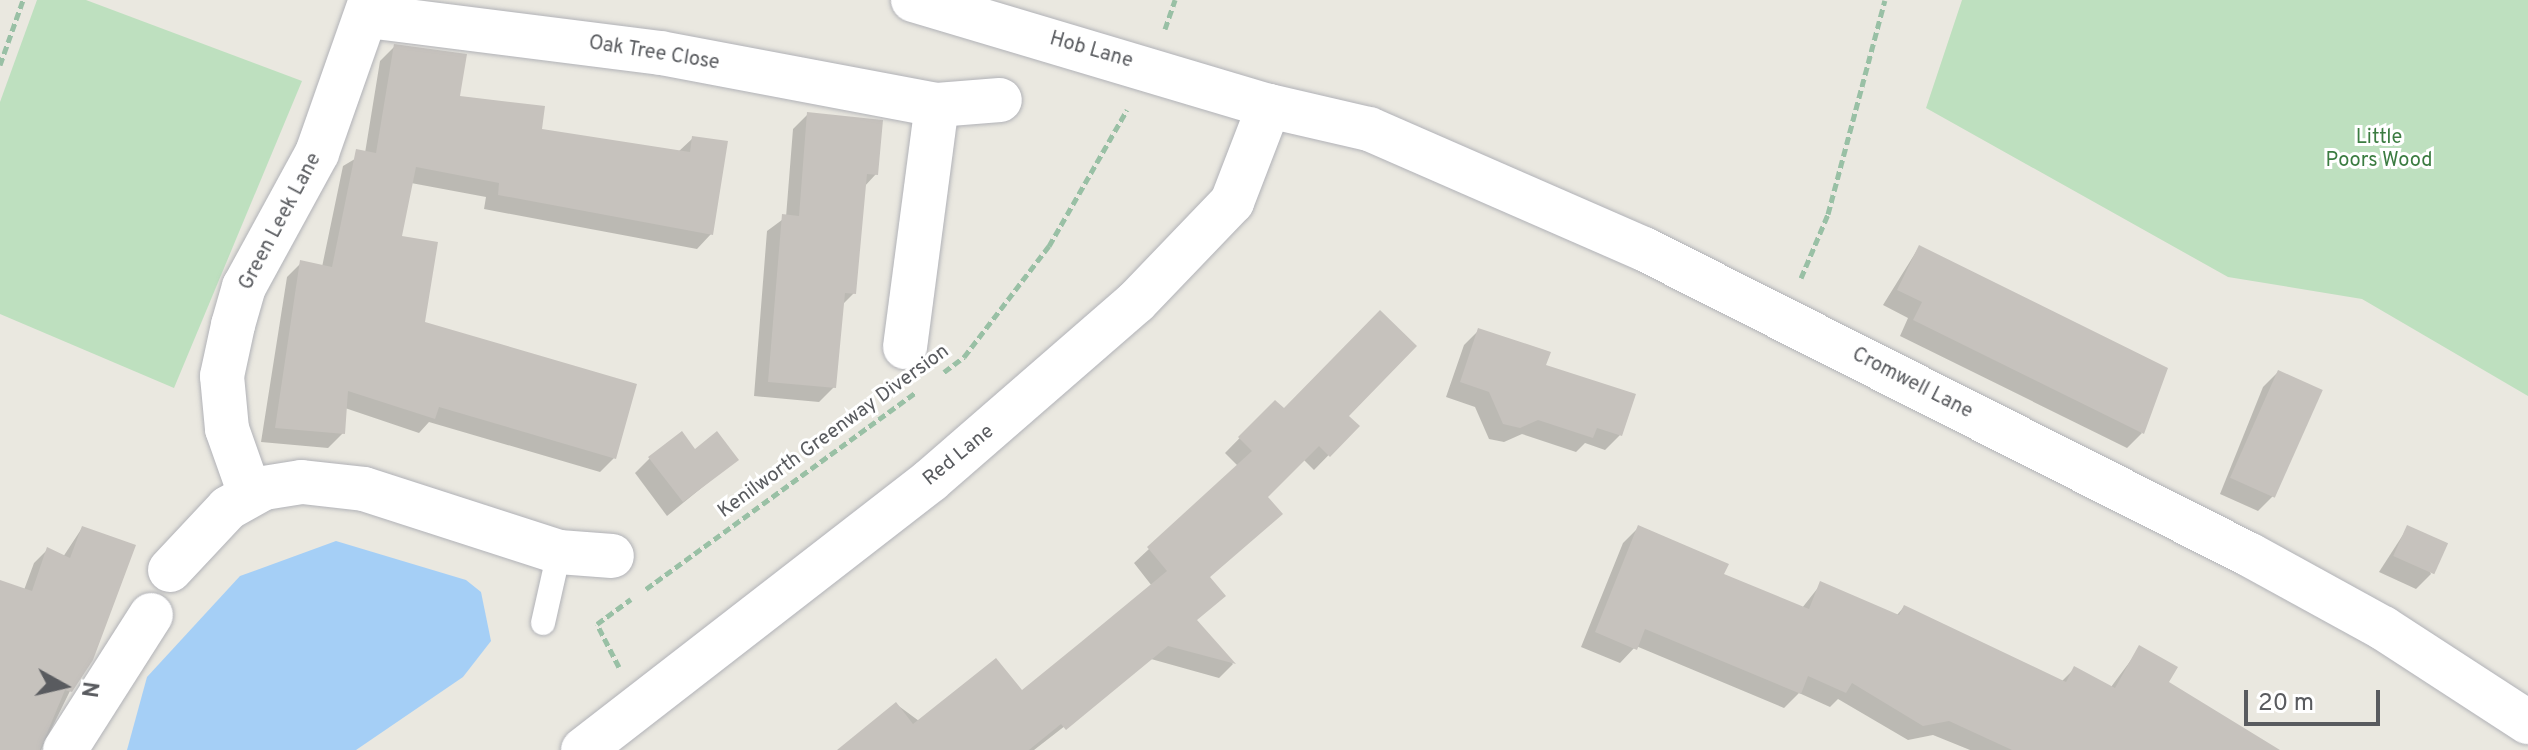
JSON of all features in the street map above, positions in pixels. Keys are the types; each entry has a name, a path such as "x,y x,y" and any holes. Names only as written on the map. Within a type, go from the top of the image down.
{"street":[{"name":"Hob Lane","path":"913,0 1269,106"},
{"name":"Oak Tree Close","path":"370,8 661,53 937,105 1000,100"},
{"name":"Green Leek Lane","path":"250,494 227,429 222,376 233,325 244,287 317,153 370,8"},
{"path":"905,347 937,105"},
{"name":"Cromwell Lane","path":"1269,106 1369,129 1784,319 2250,555 2383,628 2528,722"},
{"name":"Red Lane","path":"583,750 931,480 1136,302 1232,202 1269,106"},
{"path":"170,570 200,533 250,494 331,482 559,552 612,556"},
{"path":"65,750 151,615"}],"lane":[{"path":"543,623 559,552"}],"path":[{"path":"0,65 23,0"},
{"path":"1784,319 1828,214 1885,0"},
{"name":"Kenilworth Greenway Diversion","path":"939,376 964,357 1049,246 1151,69"},
{"name":"Kenilworth Greenway Diversion","path":"640,707 597,624 926,385"}],"green space":[{"path":"37,0 86,0 302,81 174,388 0,314 0,102"},
{"name":"Little Poors Wood","path":"1962,0 2528,0 2528,396 2362,299 2228,277 1926,108"}],"water":[{"path":"336,541 466,580 481,592 491,641 463,677 356,750 127,750 147,677 240,576"}],"building":[{"path":"394,44 467,54 460,96 545,106 542,129 690,152 692,136 728,141 713,235 498,195 499,183 416,167 402,236 438,242 425,322 637,384 616,459 439,407 435,419 348,391 345,434 275,428 300,260 332,267 356,149 376,153"},
{"path":"807,112 883,120 878,175 867,174 856,294 845,293 836,388 768,382 782,214 799,216"},
{"path":"1919,245 2168,368 2144,434 1913,320 1922,302 1897,290"},
{"path":"1380,310 1417,346 1349,416 1360,426 1330,457 1319,446 1268,497 1283,514 1210,577 1226,596 1197,620 1236,664 1168,646 1066,730 1061,724 1029,750 837,750 896,702 913,724 996,658 1022,690 1167,571 1147,547 1252,451 1238,437 1275,400 1284,408"},
{"path":"1478,328 1551,352 1546,365 1636,394 1622,436 1597,428 1593,438 1538,420 1520,428 1503,424 1489,392 1460,382"},
{"path":"2278,370 2323,390 2275,498 2230,478"},
{"path":"682,431 695,449 717,431 739,460 683,502 648,457"},
{"path":"1638,525 1729,564 1724,574 1809,609 1820,581 1899,615 1904,605 2066,682 2074,666 2115,688 2139,645 2178,667 2169,682 2280,750 2012,750 1949,721 1923,726 1852,683 1846,693 1808,676 1801,694 1645,629 1637,650 1595,632"},
{"path":"2407,525 2448,543 2434,574 2393,556"},
{"path":"82,526 136,545 93,660 72,692 65,690 40,750 0,750 0,580 32,591 47,547 70,558"}]}
